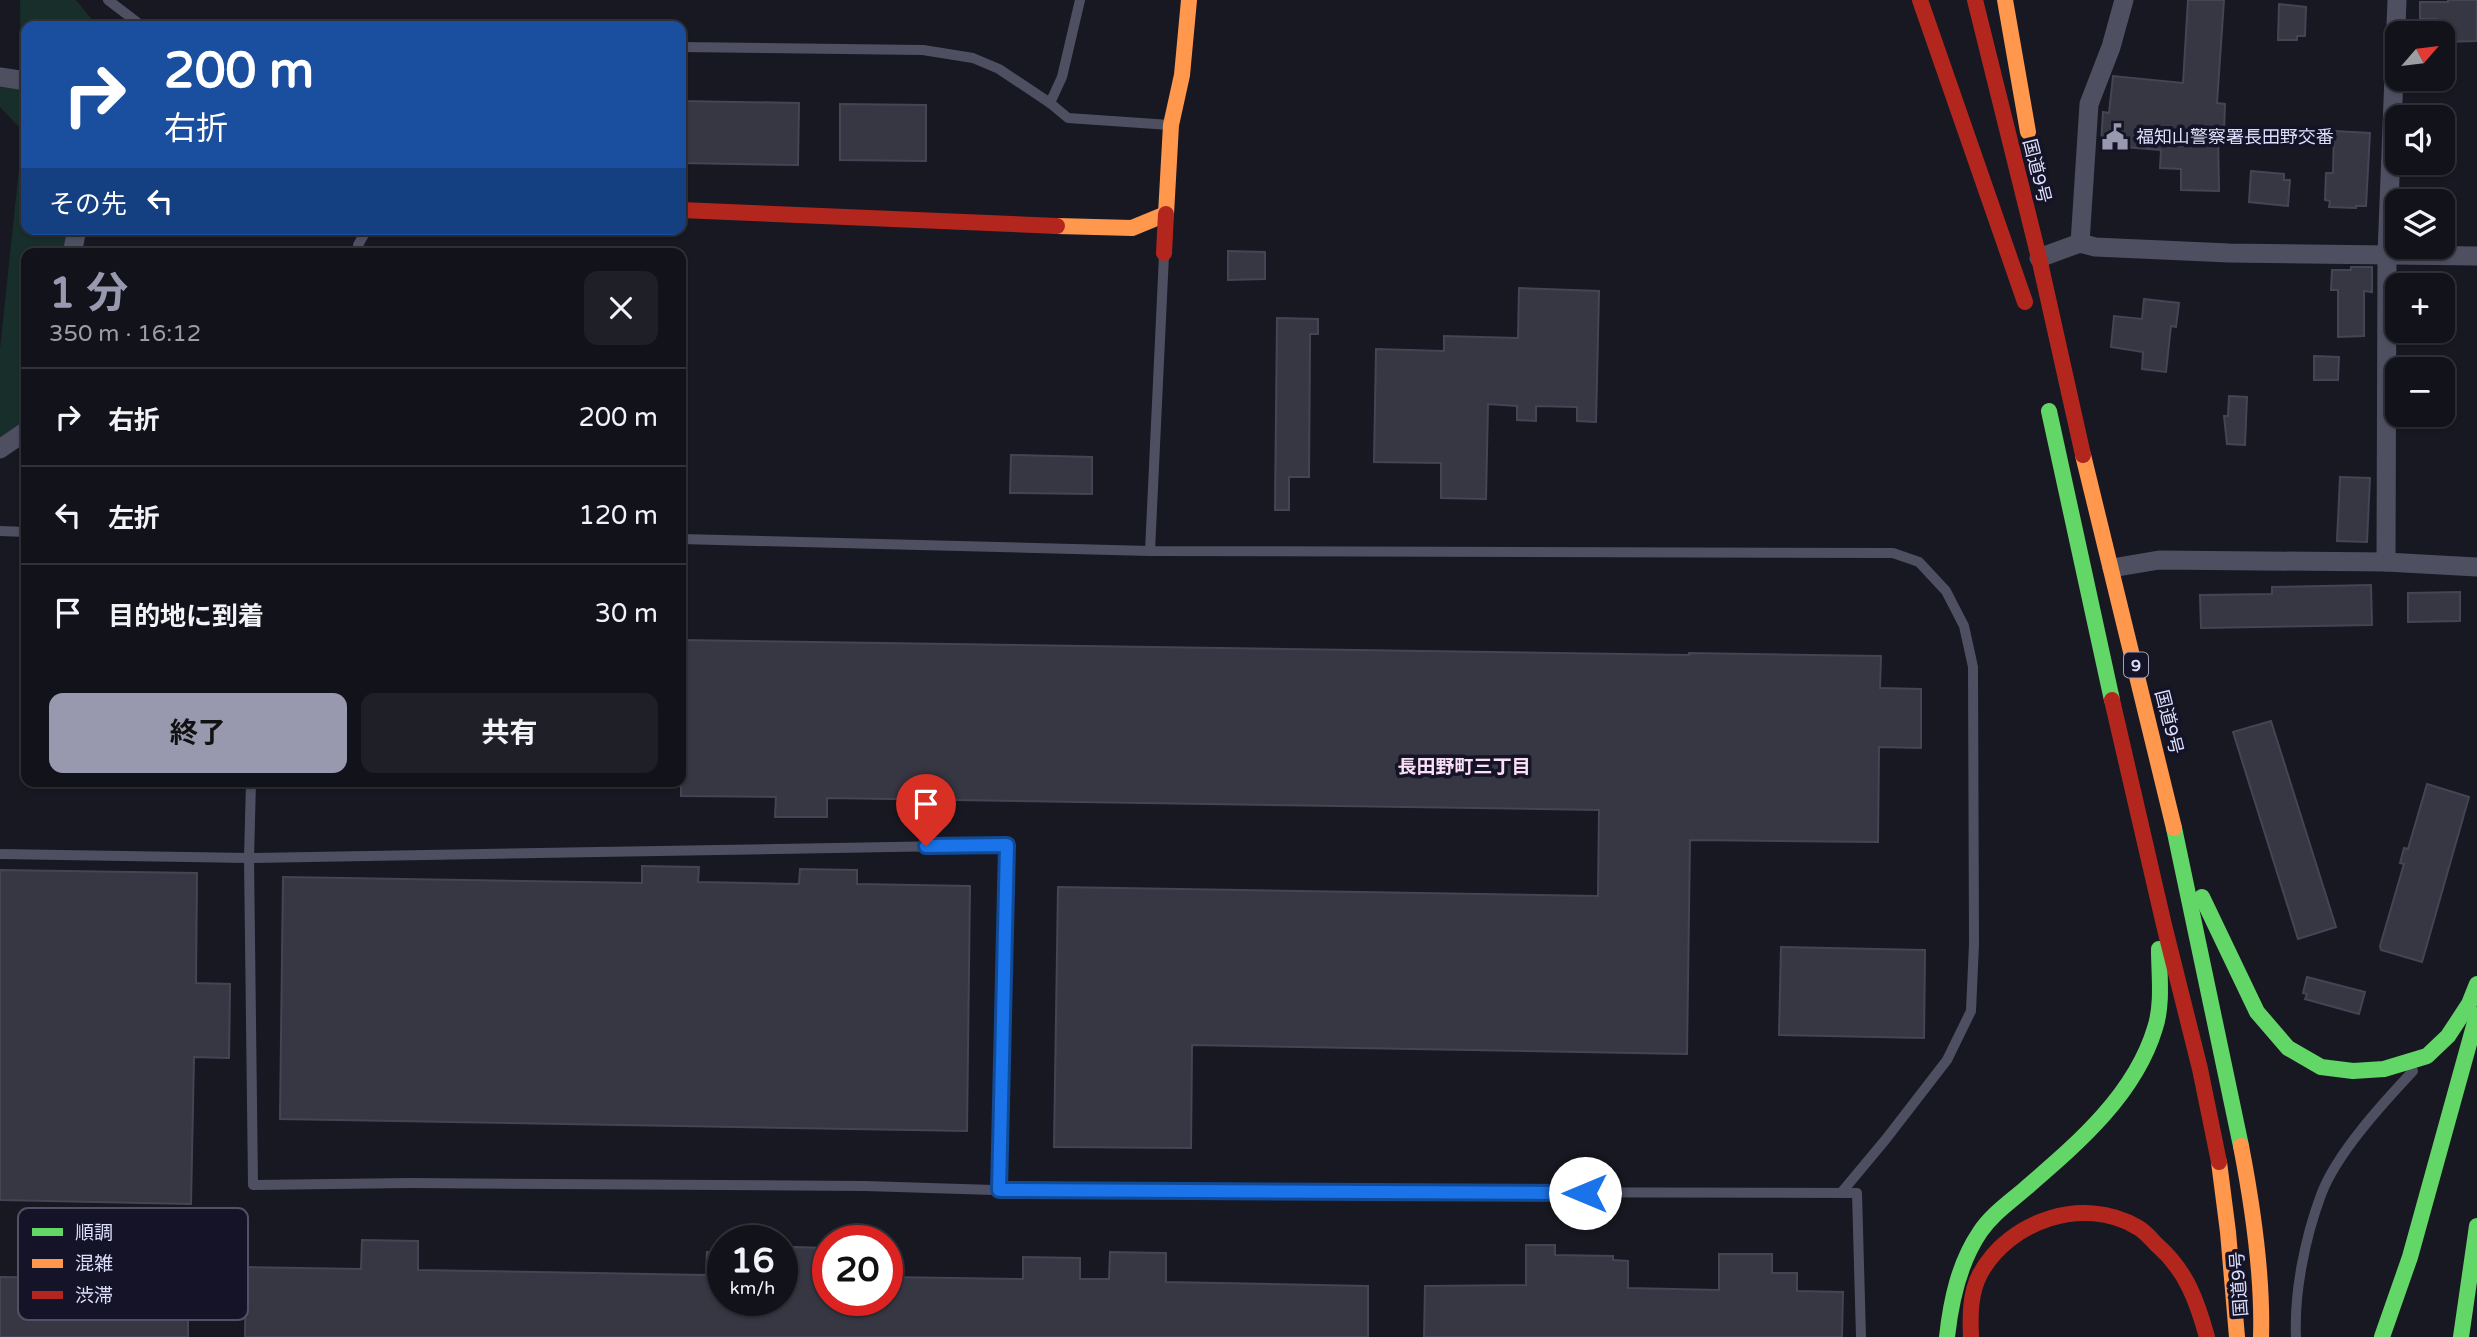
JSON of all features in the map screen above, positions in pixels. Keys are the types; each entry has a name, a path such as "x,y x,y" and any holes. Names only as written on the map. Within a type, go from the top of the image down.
{"main road":[{"path":"1164,253 1171,125 1182,75 1189,0"},
{"path":"1920,0 2027,308 1990,155"},
{"name":"国道9号","path":"1975,0 2039,258 2077,433 2179,847 2250,1192 2262,1306 2262,1337"},
{"path":"2005,0 2032,153"},
{"path":"2037,179 2039,258"},
{"path":"686,210 1093,228 1132,228 1166,214"},
{"name":"国道9号","path":"2045,395 2094,622 2213,1128 2232,1265 2237,1337"},
{"path":"2179,847 2257,1012 2288,1048 2320,1067 2353,1072 2384,1069 2427,1056 2448,1036 2469,1004 2477,984"},
{"path":"1947,1337 1950,1302 1961,1266 1982,1229 2084,1135 2112,1105 2138,1069 2156,1026 2159,905"},
{"path":"2382,1337 2410,1257 2477,1015"},
{"path":"1971,1337 1970,1309 1980,1274 2002,1243 2038,1221 2073,1213 2105,1214 2138,1228 2176,1262 2198,1304 2207,1337"},
{"path":"2461,1337 2477,1226"}],"street":[{"path":"2080,243 2089,104 2111,47 2124,0"},
{"path":"2390,189 2397,0"},
{"path":"0,77 21,79"},
{"path":"2039,258 2080,243 2095,247 2230,253 2385,254"},
{"path":"2455,256 2477,256"},
{"path":"2386,562 2387,259"},
{"path":"0,449 21,434"},
{"path":"2112,568 2159,560 2386,562 2477,567"}],"lane":[{"path":"108,0 135,21"},
{"path":"1050,103 1062,77 1080,0"},
{"path":"686,47 923,50 982,62 999,69 1068,118 1171,125"},
{"path":"1150,551 1164,253"},
{"path":"0,531 21,532"},
{"path":"686,539 1150,551 1893,553 1919,562 1946,591 1965,626 1973,667 1974,944 1971,1010 1947,1060 1841,1193"},
{"path":"251,787 248,858 253,1185 686,1185 999,1190 1857,1193 1861,1337"},
{"path":"0,854 248,858 1007,845 999,1190"},
{"path":"2296,1337 2295,1314 2301,1269 2321,1194 2349,1147 2427,1056"}],"green space":[{"path":"20,0 76,0 93,21 21,21 21,77"},
{"path":"0,81 21,83 21,129 0,107"},
{"path":"21,150 21,235 71,235 68,248 21,248 21,426 0,441 0,349"}],"building":[{"path":"2188,0 2224,0 2217,103 2225,104 2224,133 2218,133 2219,191 2181,190 2181,169 2160,168 2161,150 2101,145 2103,112 2109,113 2113,76 2183,83"},
{"path":"2477,0 2477,41 2455,42 2455,21 2420,19 2420,2"},
{"path":"2279,4 2306,7 2305,36 2297,36 2297,40 2278,40"},
{"path":"686,101 799,103 798,165 686,163"},
{"path":"840,104 926,105 926,161 840,160"},
{"path":"2334,131 2370,133 2366,206 2329,207 2330,201 2325,200 2326,173 2333,173"},
{"path":"2251,171 2284,174 2284,180 2290,180 2288,206 2249,202"},
{"path":"1228,251 1265,252 1265,279 1228,280"},
{"path":"2351,267 2372,267 2372,292 2364,291 2364,336 2338,337 2338,290 2331,290 2332,270 2351,270"},
{"path":"1519,288 1599,291 1596,422 1577,421 1577,407 1536,406 1536,421 1517,420 1517,406 1488,404 1486,499 1441,498 1441,463 1374,462 1376,349 1444,351 1444,336 1518,338"},
{"path":"2144,299 2179,303 2176,327 2171,326 2166,372 2142,369 2143,352 2111,347 2114,316 2142,319"},
{"path":"1277,318 1318,319 1318,334 1310,334 1309,477 1289,477 1289,510 1275,510"},
{"path":"2314,356 2339,357 2338,380 2314,380"},
{"path":"2229,396 2247,397 2245,445 2227,444 2224,416 2228,416"},
{"path":"1011,455 1092,457 1092,494 1010,493"},
{"path":"2340,477 2370,478 2367,542 2337,541"},
{"path":"2371,585 2372,625 2201,628 2200,595 2272,594 2272,587"},
{"path":"2460,592 2460,621 2408,622 2408,593"},
{"path":"686,640 1881,656 1880,688 1921,689 1921,748 1879,747 1878,842 1690,840 1687,1054 1192,1045 1191,1148 1054,1147 1058,887 1598,896 1599,810 827,798 827,817 775,817 776,797 681,796 681,787 686,787"},
{"path":"2271,721 2336,927 2298,939 2233,732"},
{"path":"2427,784 2469,797 2422,962 2381,950 2380,946 2404,864 2400,863 2404,848 2408,849"},
{"path":"642,866 699,867 698,882 799,884 800,869 857,870 857,884 970,886 967,1131 280,1119 283,877 642,883"},
{"path":"0,870 197,873 196,983 230,984 229,1058 194,1057 191,1204 0,1200"},
{"path":"1781,947 1925,950 1924,1038 1779,1035"},
{"path":"2307,977 2365,992 2359,1014 2305,999 2307,994 2303,993"},
{"path":"362,1240 418,1241 418,1270 706,1275 707,1252 707,1316 798,1316 798,1247 812,1248 812,1316 903,1316 903,1277 1023,1279 1023,1257 1080,1258 1080,1279 1109,1279 1110,1252 1166,1253 1166,1282 1368,1286 1368,1337 245,1337 245,1320 248,1320 248,1267 361,1269"},
{"path":"1526,1245 1555,1245 1555,1255 1613,1256 1613,1260 1628,1261 1628,1288 1719,1290 1719,1254 1772,1254 1772,1273 1797,1273 1797,1291 1843,1292 1842,1337 1424,1337 1425,1286 1526,1285"},
{"path":"0,1277 18,1277 18,1320 188,1320 188,1337 0,1337"}],"traffic: fast":[{"path":"2049,411 2112,700"},
{"path":"2174,828 2241,1146"},
{"path":"2202,897 2257,1012 2288,1048 2321,1067 2353,1071 2384,1069 2427,1056 2448,1036 2469,1004 2477,984"},
{"path":"1947,1337 1957,1282 1980,1232 1996,1214 2084,1136 2134,1075 2146,1052 2157,1019 2160,999 2159,949"},
{"path":"2382,1337 2410,1257 2477,1015"},
{"path":"2461,1337 2477,1226"}],"traffic: slow":[{"path":"1057,226 1132,228 1166,214 1171,125 1182,75 1189,0"},
{"path":"2005,0 2028,132"},
{"path":"2083,455 2174,828"},
{"path":"2241,1146 2256,1241 2261,1337"},
{"path":"2219,1162 2237,1337"}],"traffic: jam":[{"path":"1920,0 2025,302"},
{"path":"1975,0 2039,258 2083,455"},
{"path":"686,210 1057,226"},
{"path":"1164,253 1166,214"},
{"path":"2112,700 2200,1069 2219,1162"},
{"path":"1971,1337 1974,1289 1993,1255 2028,1227 2071,1214 2094,1213 2137,1227 2167,1255 2189,1287 2207,1337"}],"place":[{"name":"福知山警察署長田野交番","path":"2115,137"}],"district":[{"name":"長田野町三丁目","path":"1464,766"}],"route":[{"path":"926,846 1007,845 999,1190 1585,1193"}]}
